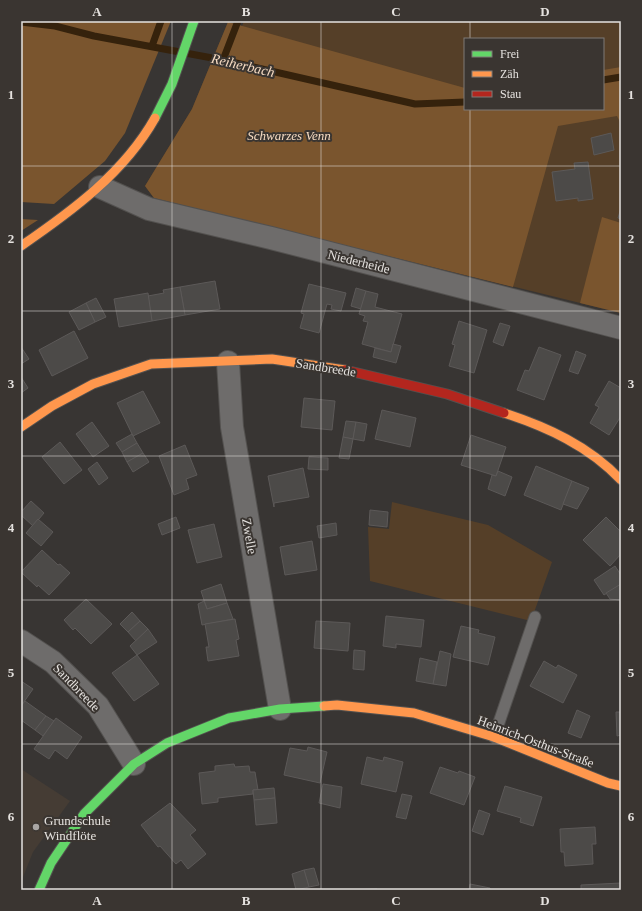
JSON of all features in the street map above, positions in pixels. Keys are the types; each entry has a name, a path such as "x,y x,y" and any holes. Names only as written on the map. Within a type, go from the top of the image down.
{"street":[{"path":"21,246 66,214 100,187 128,158 145,136 163,104 179,65 194,21"},
{"name":"Niederheide","path":"100,187 149,209 271,238 621,328"},
{"name":"Sandbreede","path":"21,427 52,406 94,384 152,364 272,359 363,373 447,394 506,414 569,439 607,465 621,480"},
{"name":"Zwelle","path":"228,362 232,427 280,709"},
{"name":"Sandbreede","path":"21,641 54,662 98,706 134,764"},
{"name":"Heinrich-Osthus-Straße","path":"39,890 51,863 84,814 134,764 167,743 229,718 280,709 336,705 414,713 494,737 608,783 621,786"}],"lane":[{"path":"494,737 535,617"}],"shaded area":[{"name":"Grundschule Windflöte","path":"21,769 70,801 33,852 21,882"}],"green space":[{"path":"21,21 171,21 125,133 105,161 54,204 21,202"},
{"name":"Schwarzes Venn","path":"244,21 621,21 621,313 154,198 145,186 192,109 228,22 242,26"},
{"name":"Schwarzes Venn","path":"228,22 464,88 464,110 604,110 604,70 621,67 621,124 617,116 558,126 513,287 154,198 145,186 192,109"},
{"path":"602,217 621,223 621,313 580,303"},
{"path":"21,219 38,220 21,231"},
{"path":"392,502 488,525 552,562 531,621 370,581 368,527 389,529"}],"building":[{"path":"611,133 614,150 594,155 591,138"},
{"path":"588,162 593,199 578,201 578,198 556,201 552,172 575,169 574,163"},
{"path":"621,208 621,219 618,218"},
{"path":"215,281 220,309 185,315 180,287"},
{"path":"309,284 346,293 341,311 331,309 332,305 327,304 319,333 300,328 304,314 301,313"},
{"path":"180,287 185,315 152,321 148,296 164,293 163,290"},
{"path":"356,288 366,291 361,309 351,306"},
{"path":"366,291 378,294 375,307 402,314 391,352 362,344 368,322 363,321 365,316 359,314"},
{"path":"148,293 152,321 119,327 114,299"},
{"path":"96,298 106,317 95,322 86,303"},
{"path":"86,303 95,322 79,330 69,312"},
{"path":"459,321 487,330 474,373 449,366 455,345 452,344"},
{"path":"500,323 510,326 503,346 493,342"},
{"path":"74,331 88,358 52,376 39,350"},
{"path":"393,344 401,346 396,363 373,357 375,348 391,352"},
{"path":"21,347 29,359 21,364"},
{"path":"539,347 561,355 544,400 517,390 525,370 529,371"},
{"path":"576,351 586,355 578,374 569,371"},
{"path":"21,377 28,388 21,393"},
{"path":"609,381 621,388 621,416 609,435 590,423 599,407 595,405"},
{"path":"143,391 160,423 133,436 117,403"},
{"path":"304,398 335,401 332,430 301,427"},
{"path":"382,410 416,418 410,447 375,439"},
{"path":"346,421 356,422 353,439 343,437"},
{"path":"92,422 109,446 93,457 76,434"},
{"path":"356,422 367,424 364,441 353,439"},
{"path":"132,434 137,443 122,452 116,443"},
{"path":"471,435 506,447 496,476 461,465"},
{"path":"343,437 353,439 349,459 339,458"},
{"path":"60,442 82,470 64,484 42,457"},
{"path":"137,443 143,453 127,462 122,452"},
{"path":"185,445 197,475 186,479 189,489 174,495 159,456"},
{"path":"143,453 149,462 133,472 127,462"},
{"path":"309,457 328,458 328,470 308,469"},
{"path":"97,462 108,478 99,485 88,469"},
{"path":"536,466 572,481 561,510 524,495"},
{"path":"303,468 309,497 274,503 274,507 268,476"},
{"path":"498,471 512,477 505,496 488,489 492,475 496,476"},
{"path":"572,481 589,488 577,509 563,504"},
{"path":"31,501 44,513 33,526 21,515 21,512"},
{"path":"370,510 388,512 387,527 369,525"},
{"path":"176,517 180,528 162,535 158,524"},
{"path":"606,517 621,532 621,554 610,566 583,540"},
{"path":"38,519 53,532 41,546 26,533"},
{"path":"336,523 337,535 319,538 317,526"},
{"path":"214,524 222,557 197,563 188,530"},
{"path":"312,541 317,570 285,575 280,547"},
{"path":"42,550 58,565 60,564 70,573 49,595 38,585 37,587 21,572"},
{"path":"615,566 621,575 621,584 604,595 594,580"},
{"path":"221,584 227,603 207,609 201,591"},
{"path":"621,584 620,600 610,599 606,593"},
{"path":"621,598 621,624 620,624 620,600"},
{"path":"86,599 112,624 91,644 75,628 73,630 64,620"},
{"path":"204,601 207,609 227,603 233,619 202,625 198,604"},
{"path":"132,612 140,621 128,632 120,624"},
{"path":"386,616 424,620 421,647 396,644 396,648 383,646"},
{"path":"235,619 239,639 236,640 239,656 208,661 206,647 209,647 205,624"},
{"path":"140,621 148,629 136,641 128,632"},
{"path":"316,621 350,623 348,651 314,648"},
{"path":"461,626 479,630 478,633 495,637 488,665 453,657"},
{"path":"148,629 157,642 137,655 130,646"},
{"path":"354,650 365,651 364,670 353,669"},
{"path":"440,651 451,654 446,686 433,684"},
{"path":"137,655 159,684 134,701 112,673"},
{"path":"420,658 437,662 433,684 416,681"},
{"path":"544,661 556,668 558,665 577,675 563,703 530,686"},
{"path":"21,681 33,689 21,706"},
{"path":"25,701 46,716 35,730 21,720 21,706"},
{"path":"577,710 590,716 581,738 568,733"},
{"path":"616,712 621,712 621,735 617,736"},
{"path":"46,716 54,721 43,736 35,730"},
{"path":"56,718 82,737 67,759 55,750 49,759 34,749"},
{"path":"308,747 327,752 320,783 284,775 290,748 307,751"},
{"path":"367,757 383,761 384,757 403,762 396,792 361,784"},
{"path":"234,764 235,767 249,766 250,772 255,772 258,790 253,790 253,794 218,798 218,802 202,804 199,773 215,771 215,766"},
{"path":"440,767 458,773 459,771 475,777 464,805 430,793"},
{"path":"323,784 342,787 340,808 319,803"},
{"path":"505,786 542,797 533,826 520,822 521,818 497,811"},
{"path":"274,788 275,798 254,800 253,790"},
{"path":"402,794 412,796 406,819 396,817"},
{"path":"275,798 277,823 256,825 254,800"},
{"path":"170,803 196,830 190,835 206,854 188,869 181,860 176,864 160,846 158,847 141,825"},
{"path":"479,810 490,814 483,835 472,831"},
{"path":"595,827 596,844 592,844 593,864 565,866 564,852 561,852 560,829"},
{"path":"314,868 319,885 309,887 304,870"},
{"path":"304,870 309,887 296,890 292,874"},
{"path":"621,883 621,890 581,890 581,885"},
{"path":"470,884 490,888 490,890 469,890"},
{"path":"377,889 377,890 348,890"}],"waterway":[{"path":"152,46 161,21"},
{"path":"223,60 238,21"},
{"name":"Reiherbach","path":"21,22 55,26 94,36 223,60 415,104 464,102"},
{"name":"Reiherbach","path":"604,80 621,77"}],"traffic: fast":[{"path":"155,118 172,84 194,21"},
{"path":"39,890 51,863 84,814 134,764 167,743 229,718 280,709 324,706"}],"traffic: slow":[{"path":"21,246 78,205 96,190 128,156 155,118"},
{"path":"21,427 52,406 93,384 151,364 272,359 345,370"},
{"path":"504,413 551,431 567,439 595,457 621,480"},
{"path":"324,706 337,705 414,713 494,737 608,783 621,786"}],"traffic: jam":[{"path":"345,370 447,394 504,413"}],"place":[{"name":"Grundschule Windflöte","path":"36,827"}]}
